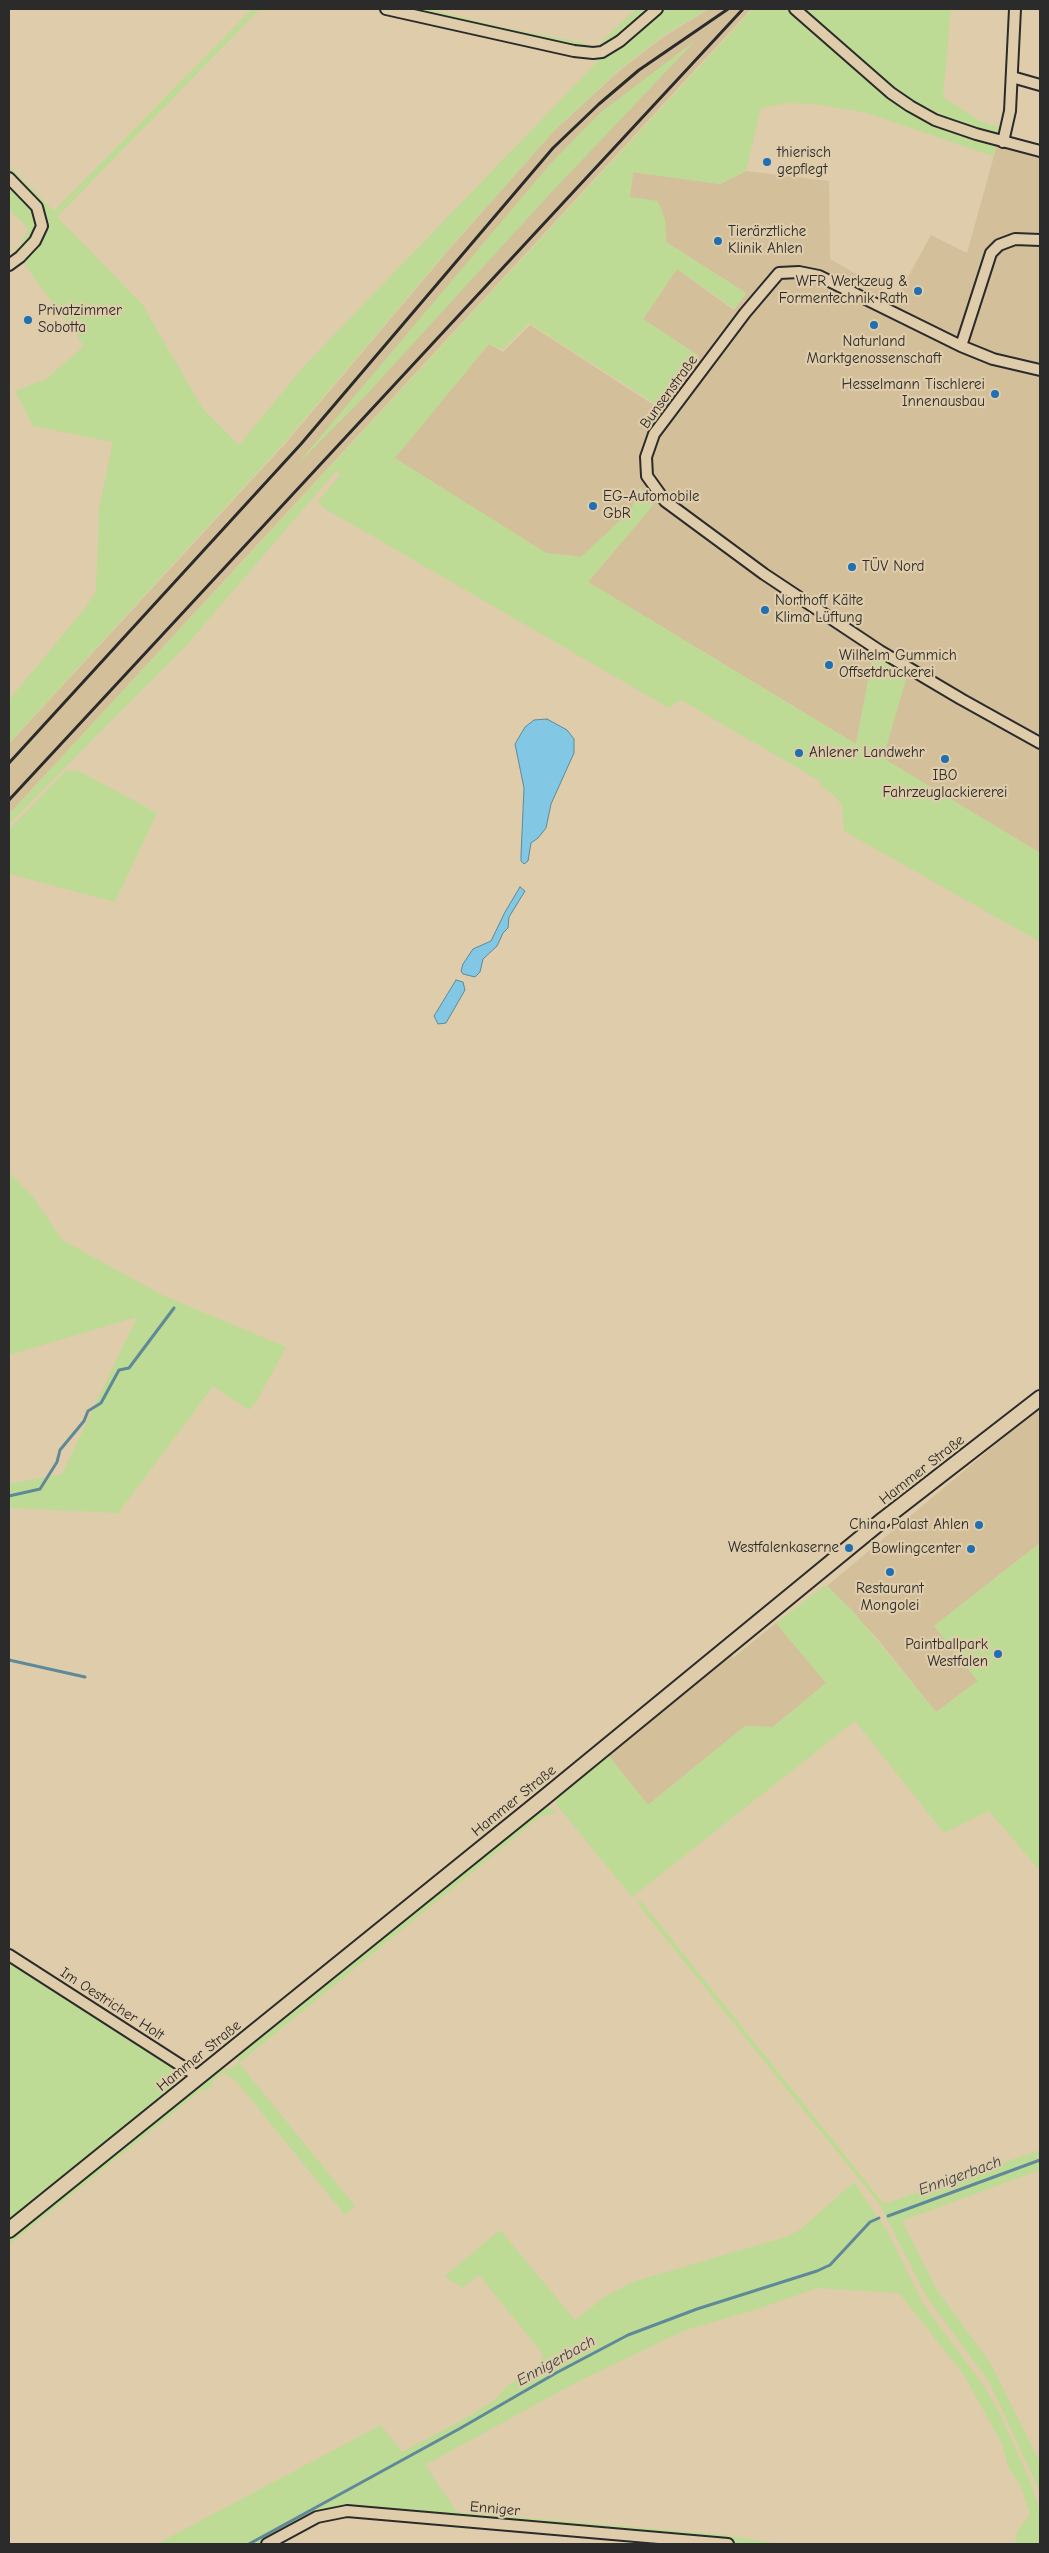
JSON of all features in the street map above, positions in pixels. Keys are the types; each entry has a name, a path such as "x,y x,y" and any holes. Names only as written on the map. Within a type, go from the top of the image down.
{"main road":[{"name":"Hammer Straße","path":"9,2230 905,1502 1040,1398"}],"street":[{"path":"386,9 574,51 602,52 620,41 657,9"},
{"path":"795,9 891,93 910,106 935,120 1003,142 1040,151"},
{"path":"1003,142 1010,111 1015,9"},
{"path":"1012,77 1040,85"},
{"path":"9,178 37,207 42,226 35,241 20,257 9,265"},
{"path":"961,346 991,253 999,245 1015,239 1040,240"},
{"name":"Bunsenstraße","path":"1040,370 993,359 961,346 819,276 799,272 779,273 745,313 654,434 646,457 647,476 665,501 764,574 880,651 1040,743"},
{"name":"Im Oestricher Holt","path":"9,1955 199,2077"},
{"name":"Enniger","path":"267,2544 316,2516 346,2510 728,2544"}],"shaded area":[{"path":"709,9 751,9 9,814 9,744 285,444 447,252 553,132 618,72 662,38"},
{"path":"997,145 1040,156 1040,853 882,758 907,676 873,654 856,744 588,582 653,505 640,488 631,510 582,557 546,553 394,458 489,344 503,352 530,325 660,409 699,356 643,319 677,269 734,310 746,293 666,242 665,219 630,197 633,172 720,184 746,171 829,181 830,259 897,297 931,235 967,253"},
{"path":"1040,1407 1040,1543 934,1626 978,1681 936,1712 875,1636 827,1586"},
{"path":"776,1623 826,1683 773,1727 745,1726 648,1805 608,1755 731,1655 733,1658"}],"green space":[{"path":"252,9 260,9 57,217 142,304 203,409 239,445 305,365 598,61 574,54 593,55 661,9 708,9 663,36 618,71 554,131 447,251 285,442 9,743 9,700 86,607 96,591 99,509 113,442 33,426 15,391 46,379 84,346 22,261 46,228 45,215 39,203 9,173 9,166 54,211"},
{"path":"399,9 427,9 506,28 589,44 581,49"},
{"path":"636,9 652,9 615,41 600,48 599,44"},
{"path":"753,9 951,9 943,97 980,121 1002,128 993,156 863,112 816,104 788,103 761,108 746,171 720,184 633,172 630,197 658,201 665,219 666,242 746,293 735,309 677,269 643,319 699,356 660,407 529,323 502,350 489,344 395,458 546,553 581,557 631,510 640,487 653,505 588,582 856,744 873,654 907,676 883,758 1040,853 1040,942 844,831 842,807 837,798 819,784 820,781 681,700 669,708 324,508 318,501 341,474 336,471 185,647 9,824 9,814"},
{"path":"696,40 549,195 368,393 294,468 550,164 601,112"},
{"path":"9,181 34,209 38,226 34,236 9,262 9,256 19,247 29,229 9,209"},
{"path":"77,770 157,813 115,902 9,874 9,829 66,771"},
{"path":"9,1172 34,1198 62,1240 162,1295 286,1347 258,1399 249,1410 213,1386 120,1513 9,1508 9,1484 62,1474 137,1317 9,1355"},
{"path":"1040,1543 1040,1871 989,1811 944,1833 855,1721 632,1897 556,1804 556,1797 608,1755 648,1805 745,1726 773,1727 826,1683 776,1623 824,1586 827,1586 851,1609 936,1712 978,1681 934,1626"},
{"path":"546,1806 557,1813 541,1816 239,2063 237,2054"},
{"path":"641,1901 884,2204 1040,2150 1040,2170 902,2221 937,2290 991,2364 1040,2463 1040,2492 989,2382 926,2296 880,2205 637,1903"},
{"path":"9,1961 181,2072 181,2085 9,2223"},
{"path":"239,2063 355,2206 345,2215 236,2081 224,2072 212,2081 213,2084 208,2090 203,2089 9,2245 9,2236 219,2068 231,2069"},
{"path":"854,2182 889,2234 922,2302 986,2389 1000,2414 1030,2481 1040,2511 1040,2544 1015,2544 1017,2532 1030,2514 1021,2486 1009,2469 1002,2444 964,2375 899,2293 817,2288 764,2307 683,2331 575,2383 425,2465 457,2512 725,2535 780,2544 742,2544 723,2540 488,2520 314,2514 260,2544 157,2544 381,2425 402,2452 468,2417 497,2398 506,2387 539,2365 543,2354 479,2275 462,2288 445,2276 500,2230 575,2320 603,2298 632,2282 789,2236 801,2229"}],"water":[{"path":"547,719 567,730 574,739 574,753 551,804 546,828 531,843 528,861 524,864 521,861 521,855 524,788 515,744 525,727 534,720"},
{"path":"520,887 525,891 509,917 508,928 503,933 497,946 483,959 480,972 475,977 463,974 461,971 463,964 473,949 491,941"},
{"path":"456,980 463,982 465,990 446,1023 438,1024 434,1016"}],"waterway":[{"path":"9,1496 40,1489 57,1462 60,1450 84,1421 88,1411 101,1403 119,1370 129,1368 174,1308"},
{"path":"9,1660 85,1677"},
{"name":"Ennigerbach","path":"888,2216 1040,2160"},
{"name":"Ennigerbach","path":"249,2544 628,2335 697,2309 817,2271 830,2265 870,2222 879,2218"}],"railway":[{"path":"9,763 301,444 553,148 599,104 639,70 728,9"},
{"path":"9,800 743,9"}],"place":[{"name":"thierisch gepflegt","path":"767,162"},
{"name":"Tierärztliche Klinik Ahlen","path":"718,241"},
{"name":"WFR Werkzeug & Formentechnik Rath","path":"918,291"},
{"name":"Privatzimmer Sobotta","path":"28,320"},
{"name":"Naturland Marktgenossenschaft","path":"874,325"},
{"name":"Hesselmann Tischlerei Innenausbau","path":"995,394"},
{"name":"EG-Automobile GbR","path":"593,506"},
{"name":"TÜV Nord","path":"852,567"},
{"name":"Northoff Kälte Klima Lüftung","path":"765,610"},
{"name":"Wilhelm Gummich Offsetdruckerei","path":"829,665"},
{"name":"Ahlener Landwehr","path":"799,753"},
{"name":"IBO Fahrzeuglackiererei","path":"945,759"},
{"name":"China Palast Ahlen","path":"979,1525"},
{"name":"Westfalenkaserne","path":"849,1548"},
{"name":"Bowlingcenter","path":"971,1549"},
{"name":"Restaurant Mongolei","path":"890,1572"},
{"name":"Paintballpark Westfalen","path":"998,1654"}]}
